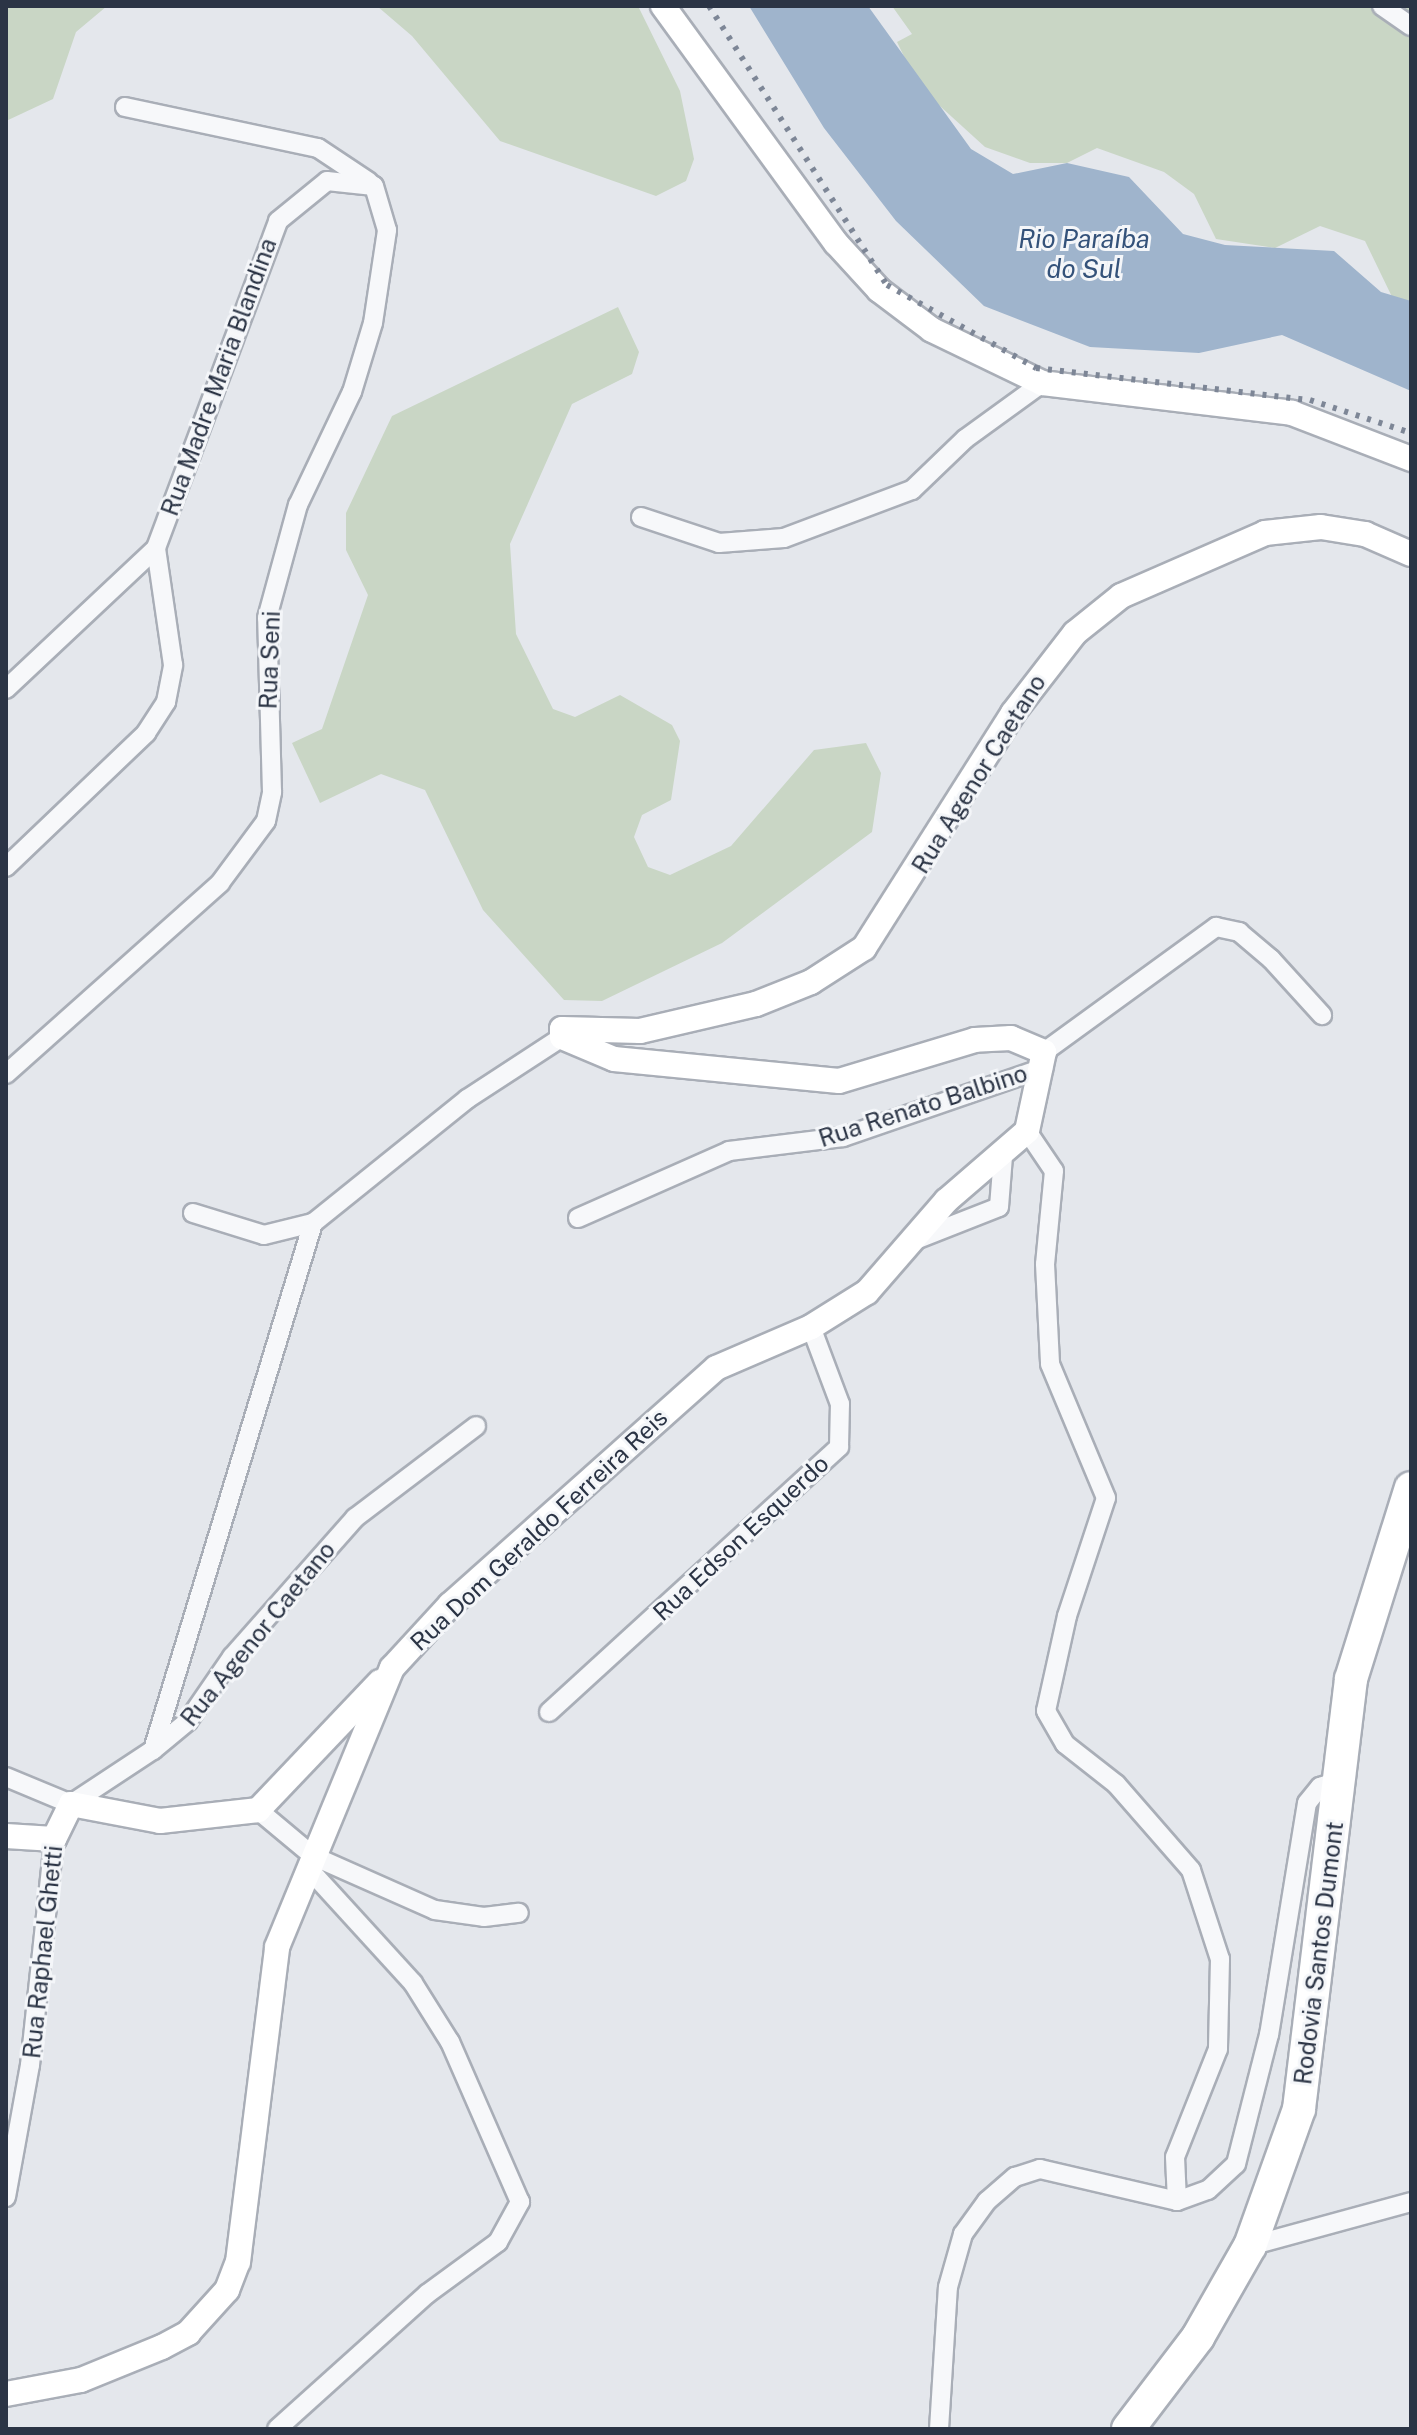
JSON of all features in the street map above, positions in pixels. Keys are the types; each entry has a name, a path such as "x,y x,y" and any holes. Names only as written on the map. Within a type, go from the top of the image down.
{"highway":[{"name":"Rodovia Santos Dumont","path":"1128,2429 1198,2337 1250,2246 1299,2109 1351,1679 1409,1496"}],"street":[{"path":"663,6 800,196 879,290 932,330 1042,383 1292,413 1411,459"},
{"path":"1382,6 1411,26"},
{"path":"125,107 318,148 374,186"},
{"name":"Rua Madre Maria Blandina","path":"6,689 156,548 278,221 327,181 374,186"},
{"name":"Rua Seni","path":"6,1074 220,883 266,821 272,792 267,618 298,505 352,392 373,323 387,230 374,186"},
{"path":"641,517 719,543 784,538 912,490 965,439 1042,383"},
{"name":"Rua Agenor Caetano","path":"193,1213 264,1235 313,1223 467,1099 562,1037 567,1026 640,1031 756,1004 811,982 864,948 885,926 1013,713 1075,633 1121,596 1265,533 1321,527 1365,534 1411,554"},
{"name":"Rua Madre Maria Blandina","path":"6,867 146,733 166,702 173,665 156,548"},
{"name":"Rua Renato Balbino","path":"578,1218 704,1159 843,1137 1043,1060 1216,927 1239,932 1271,959 1322,1015"},
{"path":"562,1037 633,1062 839,1081 975,1040 1011,1038 1043,1060"},
{"name":"Rua Dom Geraldo Ferreira Reis","path":"6,2394 81,2380 162,2347 188,2333 227,2290 238,2262 275,1955 392,1668 450,1605 716,1368 811,1327 867,1292 960,1188 1003,1156 1027,1131 1043,1060"},
{"path":"1027,1131 1054,1171 1045,1264 1050,1364 1106,1498 1067,1616 1046,1711 1065,1744 1116,1784 1191,1870 1220,1959 1218,2049 1175,2157 1177,2201"},
{"path":"912,1241 999,1207 1003,1156"},
{"path":"153,1750 313,1223"},
{"name":"Rua Edson Esquerdo","path":"549,1712 839,1447 840,1404 811,1327"},
{"name":"Rua Agenor Caetano","path":"71,1804 153,1750 188,1721 232,1657 355,1518 476,1426"},
{"path":"6,1777 71,1804 160,1821 258,1810 392,1668"},
{"path":"939,2429 948,2287 963,2234 987,2201 1015,2177 1040,2169 1177,2201 1208,2190 1236,2164 1269,2035 1307,1803 1320,1787 1340,1780"},
{"name":"Rua Raphael Ghetti","path":"6,2197 30,2065 54,1839 71,1804"},
{"path":"258,1810 311,1863 413,1983 450,2042 520,2202 498,2242 427,2294 277,2429"},
{"path":"6,1836 54,1839"},
{"path":"311,1863 435,1910 484,1917 519,1913"},
{"path":"1250,2246 1411,2202"}],"green space":[{"path":"6,6 107,6 76,32 53,99 6,121"},
{"path":"377,6 638,6 680,91 694,159 686,181 656,196 500,141 412,36"},
{"path":"892,6 1411,6 1411,307 1394,301 1365,241 1320,226 1275,248 1216,239 1194,194 1164,172 1097,148 1067,163 1030,163 985,147 919,87 897,42 912,34"},
{"path":"618,307 639,352 632,374 572,404 510,544 516,634 553,709 575,717 620,695 672,725 680,741 671,800 642,815 634,837 648,867 670,875 731,846 814,750 866,743 881,773 872,832 722,943 602,1001 564,1000 483,910 425,790 381,774 320,803 292,743 322,729 368,595 346,550 346,513 392,416"}],"water":[{"name":"Rio Paraíba do Sul","path":"749,6 868,6 971,149 1013,174 1067,163 1129,177 1183,234 1225,245 1334,251 1381,292 1411,301 1411,391 1282,335 1199,353 1090,347 984,306 896,221 824,128"}],"railway":[{"path":"709,6 887,285 1036,368 1310,400 1411,433"}]}
